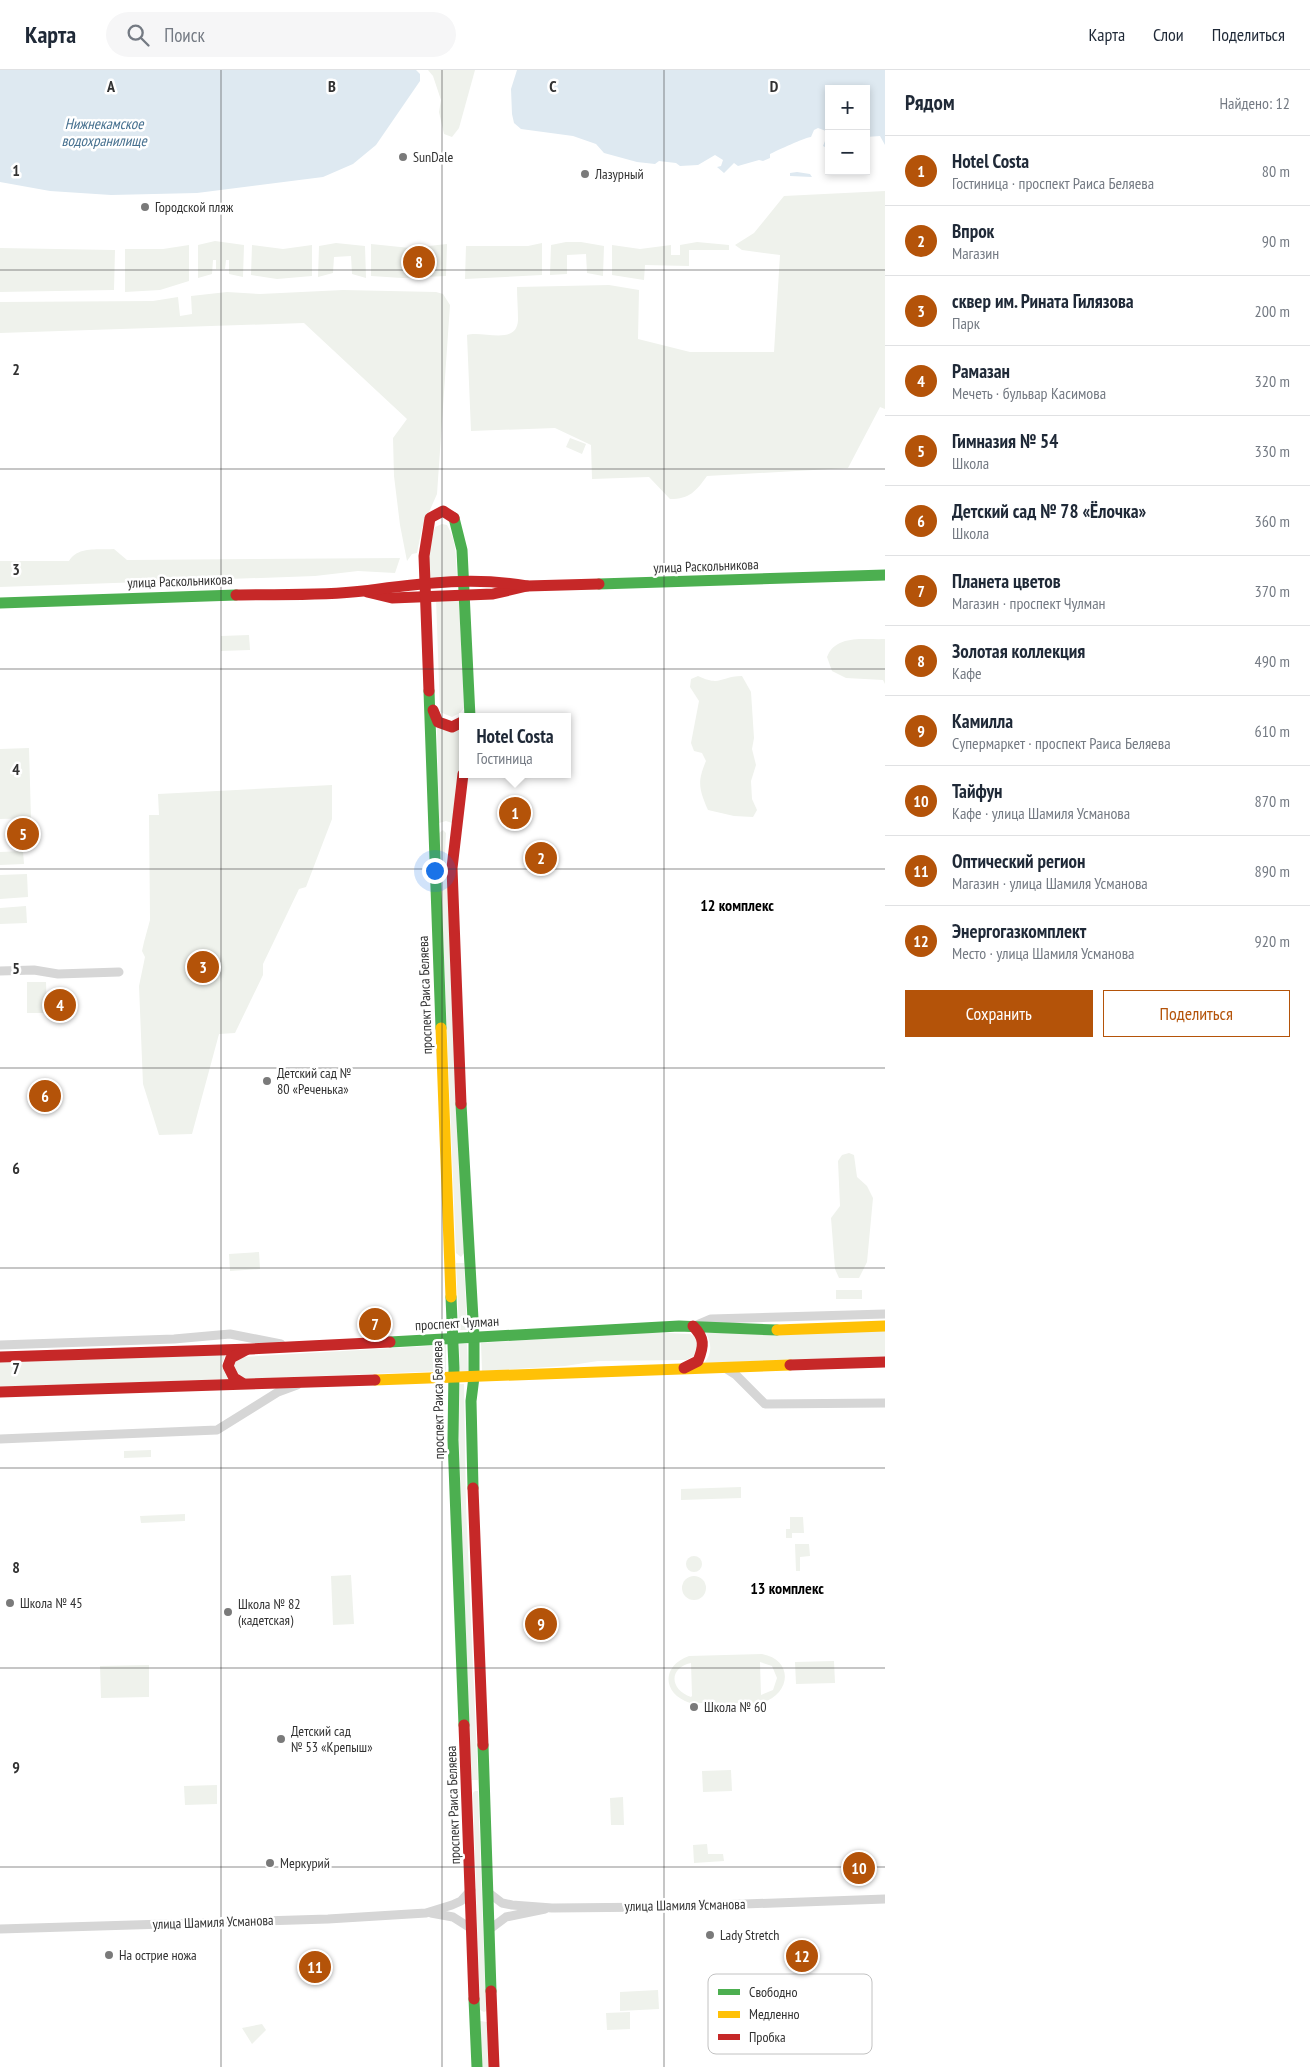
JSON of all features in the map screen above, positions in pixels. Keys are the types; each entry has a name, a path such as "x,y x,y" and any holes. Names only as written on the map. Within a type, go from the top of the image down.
{"street":[{"name":"проспект Раиса Беляева","path":"464,582 455,518 449,513 443,512 430,518 425,545 453,1338 453,1440 477,2067"},
{"name":"улица Раскольникова","path":"362,591 392,598 493,594 527,586 885,576"},
{"name":"улица Раскольникова","path":"0,603 362,591 395,584 426,583 503,581 527,586"},
{"path":"464,582 470,711"},
{"path":"431,705 438,722 452,727 459,724"},
{"path":"462,778 452,868 464,1190 470,1253 474,1337 474,1377 471,1401 472,1466 494,2067"},
{"path":"435,831 446,825 450,827 455,835"},
{"path":"0,971 34,970 58,974 119,972"},
{"path":"449,1251 453,1257 461,1260 470,1253"},
{"path":"684,1368 698,1361 704,1347 701,1334 693,1326 711,1319 885,1314"},
{"name":"проспект Чулман","path":"0,1358 251,1348 693,1326 767,1330 885,1326"},
{"path":"0,1345 174,1340 230,1334 291,1346"},
{"path":"242,1383 234,1378 228,1366 230,1358 237,1353 251,1348"},
{"path":"0,1392 242,1383 302,1384 684,1368 885,1362"},
{"path":"725,1368 736,1375 765,1404 885,1403"},
{"path":"0,1438 217,1430 278,1392 302,1384"},
{"path":"467,1794 472,1786 476,1784 482,1787 485,1795"},
{"name":"улица Шамиля Усманова","path":"426,1912 460,1901 471,1890"},
{"name":"улица Шамиля Усманова","path":"489,1893 502,1902 512,1905 552,1908 663,1907 885,1899"},
{"path":"490,1929 506,1916 552,1908"},
{"name":"улица Шамиля Усманова","path":"0,1929 328,1919 426,1912 453,1916 472,1929"},
{"path":"475,2009 479,2016 484,2017 492,2009"}],"shaded area":[{"path":"428,70 475,70 459,128 452,137 444,134 439,112 441,100 433,76"},
{"path":"885,191 885,409 880,407 848,468 707,476 688,496 670,499 649,477 592,479 591,445 555,428 471,431 467,335 505,335 512,333 516,328 518,320 517,287 609,285 639,290 638,339 690,352 774,352 780,255 742,250 735,245 754,233 784,196"},
{"path":"215,241 244,245 243,277 229,274 229,260 226,260 225,269 216,269 216,260 213,260 212,274 198,278 198,245"},
{"path":"581,242 604,246 603,276 587,273 586,254 567,255 567,274 550,275 551,245"},
{"path":"697,242 729,245 729,250 689,250 689,266 645,265 644,280 612,275 612,245 640,249 671,245 671,255 680,255 680,245"},
{"path":"336,243 365,246 366,278 352,274 351,256 334,257 333,273 318,277 319,246"},
{"path":"542,243 542,275 465,279 466,246 528,246"},
{"path":"371,244 410,248 447,244 446,276 402,278 371,276"},
{"path":"189,245 189,281 160,290 125,292 125,249 163,249"},
{"path":"252,245 283,249 312,245 312,276 277,279 251,275"},
{"path":"0,248 115,250 114,290 0,292"},
{"path":"343,290 436,292 443,294 450,305 437,494 422,528 417,553 412,554 407,561 394,476 393,438 407,419 304,323 0,333 0,302 153,301 178,297 180,316 192,314 191,296 227,292 260,294"},
{"path":"570,438 586,444 582,454 566,447"},
{"path":"442,524 447,525 453,538 457,578 429,579 427,554 435,527"},
{"path":"114,549 127,560 400,558 395,573 358,571 315,576 0,587 0,561 69,561 77,553 83,551"},
{"path":"436,598 459,598 464,708 460,713 452,717 440,712"},
{"path":"249,635 250,650 221,651 221,636"},
{"path":"860,639 885,639 885,684 883,680 846,678 832,671 827,657 837,645 844,641"},
{"path":"698,676 716,681 742,676 751,692 754,738 752,749 756,765 751,781 752,799 757,810 753,817 734,816 708,810 705,803 700,780 706,761 702,753 694,751 691,743 699,701 690,687 691,679"},
{"path":"437,724 459,727 459,771 452,823 446,821 439,823"},
{"path":"29,748 31,818 0,819 0,749"},
{"path":"332,785 332,819 306,887 299,889 263,964 263,975 235,1033 219,1034 192,1134 159,1135 143,1084 139,986 145,957 142,951 150,920 149,815 159,815 158,794"},
{"path":"443,830 446,833 445,854 448,884 464,1253 461,1257 456,1253 439,833"},
{"path":"23,851 24,864 0,865 0,852"},
{"path":"27,874 28,897 0,899 0,875"},
{"path":"26,906 27,923 0,924 0,908"},
{"path":"27,982 46,982 47,1013 27,1013"},
{"path":"849,1153 854,1155 857,1177 867,1186 873,1198 867,1262 859,1278 839,1278 835,1269 831,1218 840,1206 838,1161 842,1155"},
{"path":"259,1252 260,1269 230,1271 229,1254"},
{"path":"456,1263 464,1263 467,1330 459,1330"},
{"path":"836,1290 862,1290 862,1299 836,1299"},
{"path":"885,1331 885,1357 704,1363 709,1356 710,1349 706,1333"},
{"path":"647,1332 690,1334 695,1337 699,1350 696,1355 686,1360 598,1361 565,1366 482,1371 481,1343"},
{"path":"459,1344 467,1344 468,1371 460,1371"},
{"path":"446,1345 446,1371 244,1379 240,1377 233,1364 243,1357"},
{"path":"226,1353 222,1364 229,1379 0,1387 0,1362"},
{"path":"457,1384 464,1384 466,1506 478,1780 471,1780"},
{"path":"151,1450 151,1457 124,1458 124,1451"},
{"path":"741,1487 741,1498 681,1500 681,1489"},
{"path":"185,1514 185,1521 141,1523 140,1516"},
{"path":"790,1517 803,1517 804,1533 792,1533 792,1538 786,1538 786,1529 790,1529"},
{"path":"795,1544 809,1544 810,1556 800,1557 800,1571 796,1571"},
{"path":"694,1556 702,1564 694,1572 686,1564"},
{"path":"351,1575 354,1624 333,1625 331,1576"},
{"path":"694,1576 699,1577 705,1583 705,1593 699,1599 694,1600 689,1599 683,1593 682,1588 683,1583 689,1577"},
{"path":"762,1654 772,1657 780,1663 784,1670 783,1685 772,1699 762,1703 690,1703 674,1693 668,1680 673,1666 689,1656","holes":["760,1662 772,1666 777,1678 773,1690 761,1695","691,1663 692,1696 691,1697 679,1689 674,1679 678,1669"]},
{"path":"834,1661 835,1683 796,1684 795,1662"},
{"path":"149,1665 149,1697 101,1698 100,1666"},
{"path":"731,1770 732,1791 703,1792 702,1771"},
{"path":"217,1785 217,1804 185,1805 184,1786"},
{"path":"478,1791 486,2011 484,2012 480,2010 473,1793"},
{"path":"623,1797 624,1825 611,1825 610,1798"},
{"path":"707,1844 708,1854 723,1854 724,1861 694,1863 693,1845"},
{"path":"658,1990 659,2009 620,2011 620,1992"},
{"path":"630,2012 630,2029 607,2030 606,2013"},
{"path":"480,2021 487,2022 488,2067 482,2067"},
{"path":"262,2024 266,2030 252,2044 242,2028"}],"water":[{"name":"Нижнекамское водохранилище","path":"0,70 416,70 420,74 420,81 376,145 353,164 323,177 197,193 111,195 50,191 0,182"},
{"path":"517,70 885,70 885,145 880,136 870,137 870,85 825,85 825,131 818,128 814,130 811,137 770,154 770,158 763,161 759,160 738,166 734,163 724,173 717,167 721,166 723,160 715,155 698,165 680,166 676,163 659,161 655,164 637,162 604,153 596,144 573,136 521,129 514,123 511,89"},
{"path":"790,173 810,174 812,177 790,176"}],"traffic: fast":[{"path":"454,518 462,550 470,713"},
{"path":"599,584 885,575"},
{"path":"0,603 236,595"},
{"path":"429,691 441,1028"},
{"path":"461,1104 474,1337 474,1377 471,1401 473,1488"},
{"path":"451,1297 454,1368 453,1440 464,1725"},
{"path":"390,1342 679,1326 777,1330"},
{"path":"483,1745 491,1991"},
{"path":"474,1999 477,2067"}],"traffic: slow":[{"path":"441,1028 451,1297"},
{"path":"777,1330 885,1326"},
{"path":"375,1380 790,1365"}],"traffic: jam":[{"path":"429,691 424,556 430,518 443,511 454,518"},
{"path":"236,595 331,594 465,581 527,586"},
{"path":"367,592 392,598 493,594 527,586 599,584"},
{"path":"433,710 438,722 452,727 459,724"},
{"path":"461,1104 452,868 463,778"},
{"path":"684,1368 698,1361 701,1351 702,1342 700,1334 693,1326"},
{"path":"0,1357 251,1349 390,1342"},
{"path":"242,1383 234,1378 228,1366 231,1358 246,1350"},
{"path":"790,1365 885,1362"},
{"path":"0,1392 375,1380"},
{"path":"473,1488 483,1745"},
{"path":"464,1725 474,1999"},
{"path":"491,1991 494,2067"}],"place":[{"name":"SunDale","path":"403,157"},
{"name":"Лазурный","path":"585,174"},
{"name":"Городской пляж","path":"145,207"},
{"name":"Золотая коллекция","path":"419,262"},
{"name":"Hotel Costa","path":"515,813"},
{"name":"Гимназия № 54","path":"23,834"},
{"name":"Впрок","path":"541,858"},
{"name":"сквер им. Рината Гилязова","path":"203,967"},
{"name":"Рамазан","path":"60,1005"},
{"name":"Детский сад № 80 «Реченька»","path":"267,1081"},
{"name":"Детский сад № 78 «Ёлочка»","path":"45,1096"},
{"name":"Планета цветов","path":"375,1324"},
{"name":"Школа № 45","path":"10,1603"},
{"name":"Школа № 82 (кадетская)","path":"228,1612"},
{"name":"Камилла","path":"541,1624"},
{"name":"Школа № 60","path":"694,1707"},
{"name":"Детский сад № 53 «Крепыш»","path":"281,1739"},
{"name":"Меркурий","path":"270,1863"},
{"name":"Тайфун","path":"859,1868"},
{"name":"Lady Stretch","path":"710,1935"},
{"name":"На острие ножа","path":"109,1955"},
{"name":"Энергогазкомплект","path":"802,1956"},
{"name":"Оптический регион","path":"315,1967"}],"district":[{"name":"12 комплекс","path":"737,905"},
{"name":"13 комплекс","path":"787,1588"}]}
